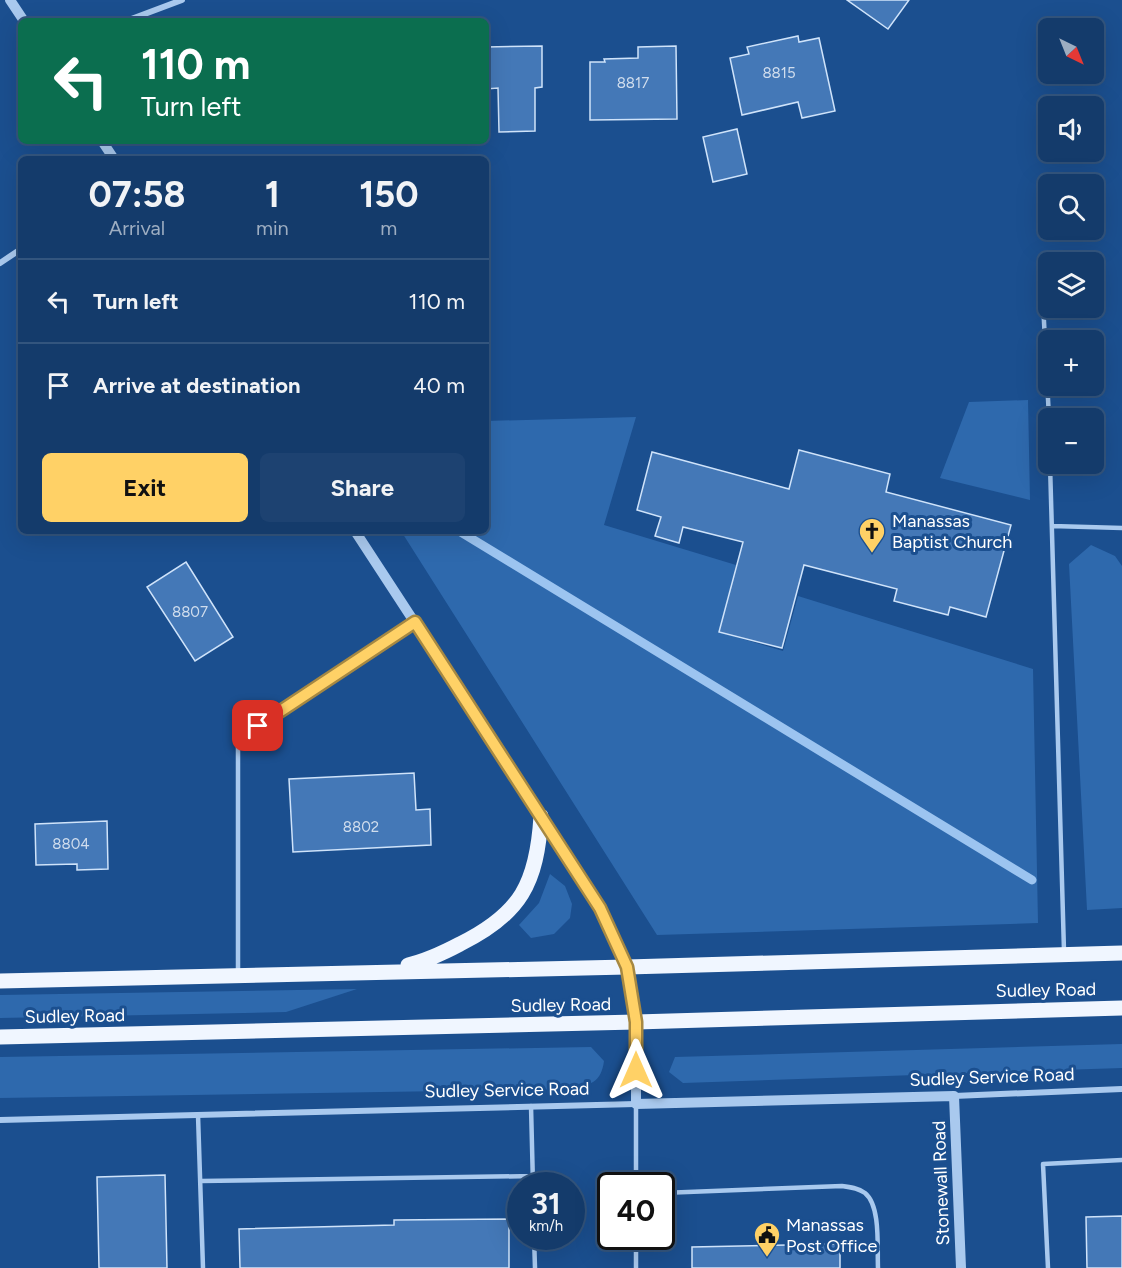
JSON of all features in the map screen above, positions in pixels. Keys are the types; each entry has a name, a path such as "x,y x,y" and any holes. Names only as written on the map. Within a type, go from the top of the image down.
{"main road":[{"path":"384,971 435,957 484,931 510,911 523,894 533,872 541,816"},
{"name":"Sudley Road","path":"0,981 1122,953"},
{"name":"Sudley Road","path":"0,1037 1122,1008"}],"street":[{"path":"10,0 22,18"},
{"path":"134,18 182,0"},
{"path":"0,263 18,251"},
{"path":"357,534 600,908 627,967 636,1022 636,1104"},
{"name":"Sudley Service Road","path":"0,1120 954,1096 1122,1089"},
{"name":"Stonewall Road","path":"954,1096 961,1268"}],"lane":[{"path":"1044,318 1048,408"},
{"path":"1050,474 1064,954"},
{"path":"1052,526 1122,528"},
{"path":"238,974 238,739 415,622"},
{"path":"636,1104 636,1172"},
{"path":"531,1106 533,1172"},
{"path":"198,1115 203,1268"},
{"path":"1048,1268 1043,1164 1122,1160"},
{"path":"201,1181 507,1176"},
{"path":"675,1192 842,1186 854,1188 864,1192 871,1199 875,1210 878,1268"},
{"path":"534,1250 535,1268"},
{"path":"636,1250 636,1268"}],"shaded area":[{"path":"1028,400 1030,500 940,478 969,402"},
{"path":"636,417 604,525 736,565 719,632 783,651 798,596 1033,669 1038,923 657,935 403,534 489,534 489,421"},
{"path":"1091,545 1115,556 1122,566 1122,908 1087,910 1069,564"},
{"path":"550,874 565,886 572,904 570,918 554,934 531,938 519,925 539,903"},
{"path":"357,989 286,1012 0,1018 0,995"},
{"path":"1122,1044 1122,1068 683,1083 669,1072 675,1057"},
{"path":"591,1047 604,1061 603,1068 594,1081 571,1089 0,1098 0,1057"}],"building":[{"path":"847,0 909,0 888,29"},
{"path":"798,36 799,42 819,38 835,111 802,118 798,102 742,115 730,58 749,54 747,47"},
{"path":"542,46 542,87 535,88 535,131 499,132 498,88 489,89 489,47"},
{"path":"676,46 677,119 590,120 590,62 605,62 604,59 638,58 638,47"},
{"path":"737,129 747,174 713,182 703,137"},
{"name":"Manassas Baptist Church","path":"799,450 890,474 886,492 1011,525 986,617 950,607 948,615 894,601 897,589 804,565 782,648 719,632 743,542 683,527 679,543 655,536 661,517 637,510 652,452 789,489"},
{"path":"186,562 233,637 195,661 147,587"},
{"path":"414,773 416,810 430,809 431,845 293,852 289,779"},
{"path":"107,821 108,869 77,870 77,864 36,865 35,824"},
{"path":"165,1175 167,1268 99,1268 97,1177"},
{"path":"1122,1216 1122,1268 1087,1268 1086,1217"},
{"path":"507,1219 509,1268 240,1268 239,1229 394,1225 394,1220"},
{"name":"Manassas Post Office","path":"840,1244 840,1268 692,1268 692,1247"}],"waterway":[{"path":"464,534 1032,880"}],"place":[{"name":"Manassas Baptist Church","path":"872,554"},
{"name":"Manassas Post Office","path":"767,1258"}],"route":[{"path":"258,726 415,622 600,908 616,940 627,967 636,1022 636,1070"}]}
